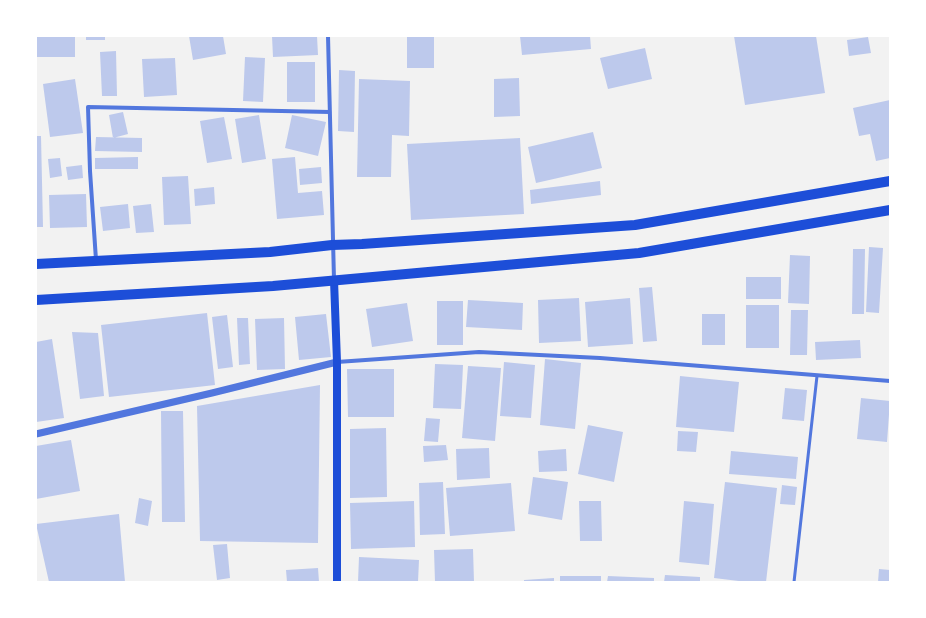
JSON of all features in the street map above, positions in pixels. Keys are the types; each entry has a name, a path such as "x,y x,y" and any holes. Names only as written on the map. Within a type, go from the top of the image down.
{"main road":[{"path":"36,264 270,252 332,245 370,244 636,225 890,181"},
{"path":"36,300 273,286 639,253 890,210"},
{"path":"334,280 337,362 336,582"}],"street":[{"path":"328,36 334,280"},
{"path":"96,260 90,171 88,107 330,112"},
{"path":"36,434 337,362 479,352 600,358 890,381"}],"lane":[{"path":"794,582 817,376"}],"building":[{"path":"36,36 75,36 75,57 36,57"},
{"path":"86,36 105,36 105,40 86,40"},
{"path":"189,36 223,36 226,54 193,60"},
{"path":"272,36 317,36 318,55 273,57"},
{"path":"407,36 434,36 434,68 407,68"},
{"path":"520,36 590,36 591,49 522,55"},
{"path":"734,36 816,36 825,93 745,105"},
{"path":"868,37 871,53 849,56 847,40"},
{"path":"645,48 652,79 608,89 600,58"},
{"path":"116,51 117,96 102,96 100,52"},
{"path":"245,57 265,58 263,102 243,101"},
{"path":"175,58 177,95 144,97 142,59"},
{"path":"287,62 315,62 315,102 287,102"},
{"path":"339,70 355,71 354,132 338,131"},
{"path":"519,78 520,116 494,117 494,79"},
{"path":"75,79 83,133 50,137 43,84"},
{"path":"359,79 410,81 409,136 392,135 391,177 357,177"},
{"path":"890,100 890,158 876,161 870,134 859,136 853,108"},
{"path":"123,112 128,134 113,138 109,115"},
{"path":"259,115 266,159 242,163 235,119"},
{"path":"292,115 326,122 318,156 285,148"},
{"path":"224,117 232,159 207,163 200,121"},
{"path":"593,132 602,168 536,183 528,147"},
{"path":"36,136 41,136 43,227 36,227"},
{"path":"96,137 142,138 142,152 95,151"},
{"path":"520,138 524,214 411,220 407,144"},
{"path":"138,157 138,169 95,169 95,158"},
{"path":"295,157 298,193 322,191 324,215 277,219 272,159"},
{"path":"60,158 62,176 50,178 48,159"},
{"path":"82,165 83,178 68,180 66,167"},
{"path":"321,167 322,183 300,185 299,169"},
{"path":"188,176 191,224 164,225 162,177"},
{"path":"600,181 601,195 531,204 530,190"},
{"path":"214,187 215,204 195,206 194,189"},
{"path":"86,194 87,227 50,228 49,195"},
{"path":"128,204 130,228 103,231 100,207"},
{"path":"151,204 154,232 136,233 133,206"},
{"path":"869,247 883,248 879,313 866,312"},
{"path":"853,249 865,249 864,314 852,314"},
{"path":"790,255 810,256 809,304 788,303"},
{"path":"746,277 781,277 781,299 746,299"},
{"path":"652,287 657,341 643,342 639,288"},
{"path":"579,298 581,341 539,343 538,300"},
{"path":"630,298 633,344 588,347 585,302"},
{"path":"468,300 523,303 522,330 466,327"},
{"path":"437,301 463,301 463,345 437,345"},
{"path":"407,303 413,341 372,347 366,309"},
{"path":"746,305 779,305 779,348 746,348"},
{"path":"791,310 808,310 807,355 790,355"},
{"path":"207,313 215,385 109,397 101,325"},
{"path":"326,314 331,357 299,360 295,317"},
{"path":"702,314 725,314 725,345 702,345"},
{"path":"227,315 233,367 218,369 212,317"},
{"path":"237,318 248,318 250,364 239,365"},
{"path":"284,318 285,369 257,370 255,319"},
{"path":"72,332 98,333 104,396 80,399"},
{"path":"52,339 64,418 36,422 36,342"},
{"path":"860,340 861,358 816,360 815,342"},
{"path":"545,359 581,363 575,429 540,425"},
{"path":"504,362 535,365 531,418 500,416"},
{"path":"435,364 463,365 461,409 433,408"},
{"path":"468,366 501,368 495,441 462,438"},
{"path":"347,369 394,369 394,417 348,417"},
{"path":"680,376 739,382 734,432 676,427"},
{"path":"320,385 318,543 200,541 197,406"},
{"path":"785,388 807,390 804,421 782,419"},
{"path":"861,398 890,401 887,442 857,439"},
{"path":"161,411 183,411 185,522 162,522"},
{"path":"426,418 440,419 438,442 424,441"},
{"path":"588,425 623,432 614,482 578,474"},
{"path":"386,428 387,497 350,498 350,429"},
{"path":"678,431 698,432 696,452 677,451"},
{"path":"71,440 80,491 36,499 36,446"},
{"path":"446,445 448,460 424,462 423,446"},
{"path":"489,448 490,478 457,480 456,449"},
{"path":"566,449 567,471 539,472 538,451"},
{"path":"731,451 798,457 796,479 729,474"},
{"path":"533,477 568,482 562,520 528,514"},
{"path":"443,482 445,534 420,535 419,483"},
{"path":"725,482 777,488 766,582 747,582 714,578"},
{"path":"511,483 515,531 450,536 446,488"},
{"path":"782,485 797,487 795,505 780,504"},
{"path":"139,498 152,501 148,526 135,523"},
{"path":"414,501 415,547 351,549 350,503"},
{"path":"579,501 601,501 602,541 580,541"},
{"path":"684,501 714,504 709,565 679,562"},
{"path":"119,514 125,582 49,582 36,524"},
{"path":"227,544 230,578 217,580 213,545"},
{"path":"473,549 474,582 435,582 434,550"},
{"path":"359,557 419,560 418,582 358,582"},
{"path":"318,568 319,582 287,582 286,570"},
{"path":"879,569 890,570 890,582 878,582"},
{"path":"665,575 700,577 700,582 664,582"},
{"path":"560,576 601,576 601,582 560,582"},
{"path":"608,576 654,578 654,582 607,582"},
{"path":"554,578 554,582 524,582 524,580"}]}
